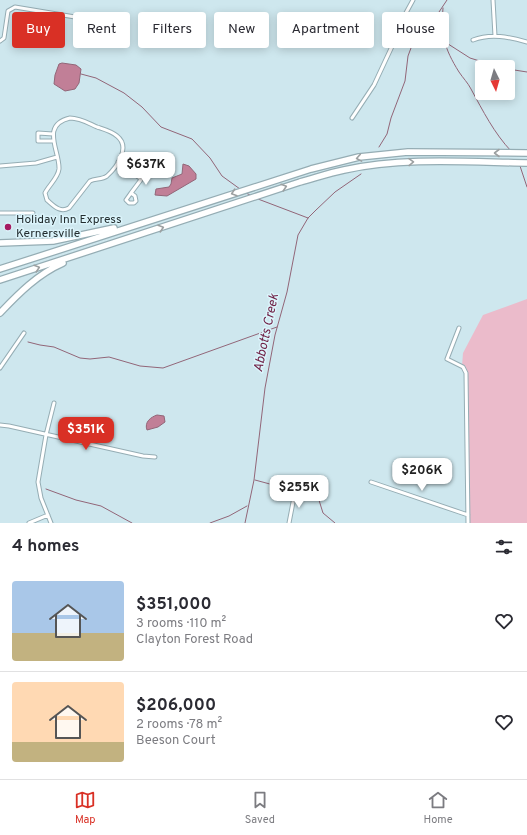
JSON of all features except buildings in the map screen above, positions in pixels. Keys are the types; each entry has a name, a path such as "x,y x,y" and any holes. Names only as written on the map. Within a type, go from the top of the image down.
{"highway":[{"path":"0,269 164,215 311,169 359,157 408,152 527,153"},
{"path":"0,280 300,182 344,170 392,163 527,163"},
{"path":"0,243 54,241 95,233 164,215"},
{"path":"0,313 29,284 53,267 110,244"}],"street":[{"path":"352,118 374,85 401,22 413,0"},
{"path":"493,0 495,36"},
{"path":"0,41 4,38 8,11 15,7 73,17"},
{"path":"472,40 486,36 495,36 509,37 527,42"},
{"path":"70,118 78,119 119,138 123,147 123,154 107,176 90,181 70,208 64,210 58,209 47,200 45,195 58,171 57,157 53,141 55,128 60,123 70,118"},
{"path":"53,134 38,134 38,141 53,141"},
{"path":"131,193 159,155 164,157 165,170 158,171 149,169"},
{"path":"0,166 36,163 57,157"},
{"path":"118,162 141,179"},
{"path":"0,213 33,214"},
{"path":"459,328 447,359 463,367 466,373 468,523"},
{"path":"0,368 24,333"},
{"path":"52,523 41,498 38,482 46,434 54,403"},
{"path":"0,425 143,456 155,457"},
{"path":"371,482 468,515"},
{"path":"289,523 295,492"},
{"path":"29,523 48,515"}],"shaded area":[{"path":"59,64 76,65 81,69 79,83 75,89 65,91 54,84 55,75"},
{"path":"183,164 189,166 196,174 196,179 167,196 155,195 156,189 169,187 172,178 182,174"},
{"path":"527,299 527,523 468,523 466,373 462,366 463,353 483,315"},
{"path":"157,415 164,416 165,422 158,427 147,430 147,422 152,417"}],"waterway":[{"name":"Abbotts Creek","path":"379,147 387,134 391,118 405,81 408,56 411,48 427,30 447,0"},
{"path":"443,8 443,34 450,56 470,87 484,114 511,151"},
{"path":"449,45 470,58 476,60"},
{"path":"515,70 527,72"},
{"path":"81,74 96,78 124,93 142,107 161,127 192,139 210,158 222,176 240,189"},
{"path":"520,166 527,187"},
{"name":"Abbotts Creek","path":"245,523 254,480 265,388 275,335 287,292 298,235 308,218 316,210 335,192 361,174"},
{"path":"246,193 252,196"},
{"path":"258,199 308,218"},
{"path":"28,342 54,347 80,358 90,359 109,357 140,366 163,368 277,327"},
{"path":"255,480 318,497 323,513 335,523"},
{"path":"46,489 76,500 101,506 132,523"},
{"path":"210,523 229,516 247,506"}],"place":[{"name":"Holiday Inn Express Kernersville","path":"8,227"}]}
